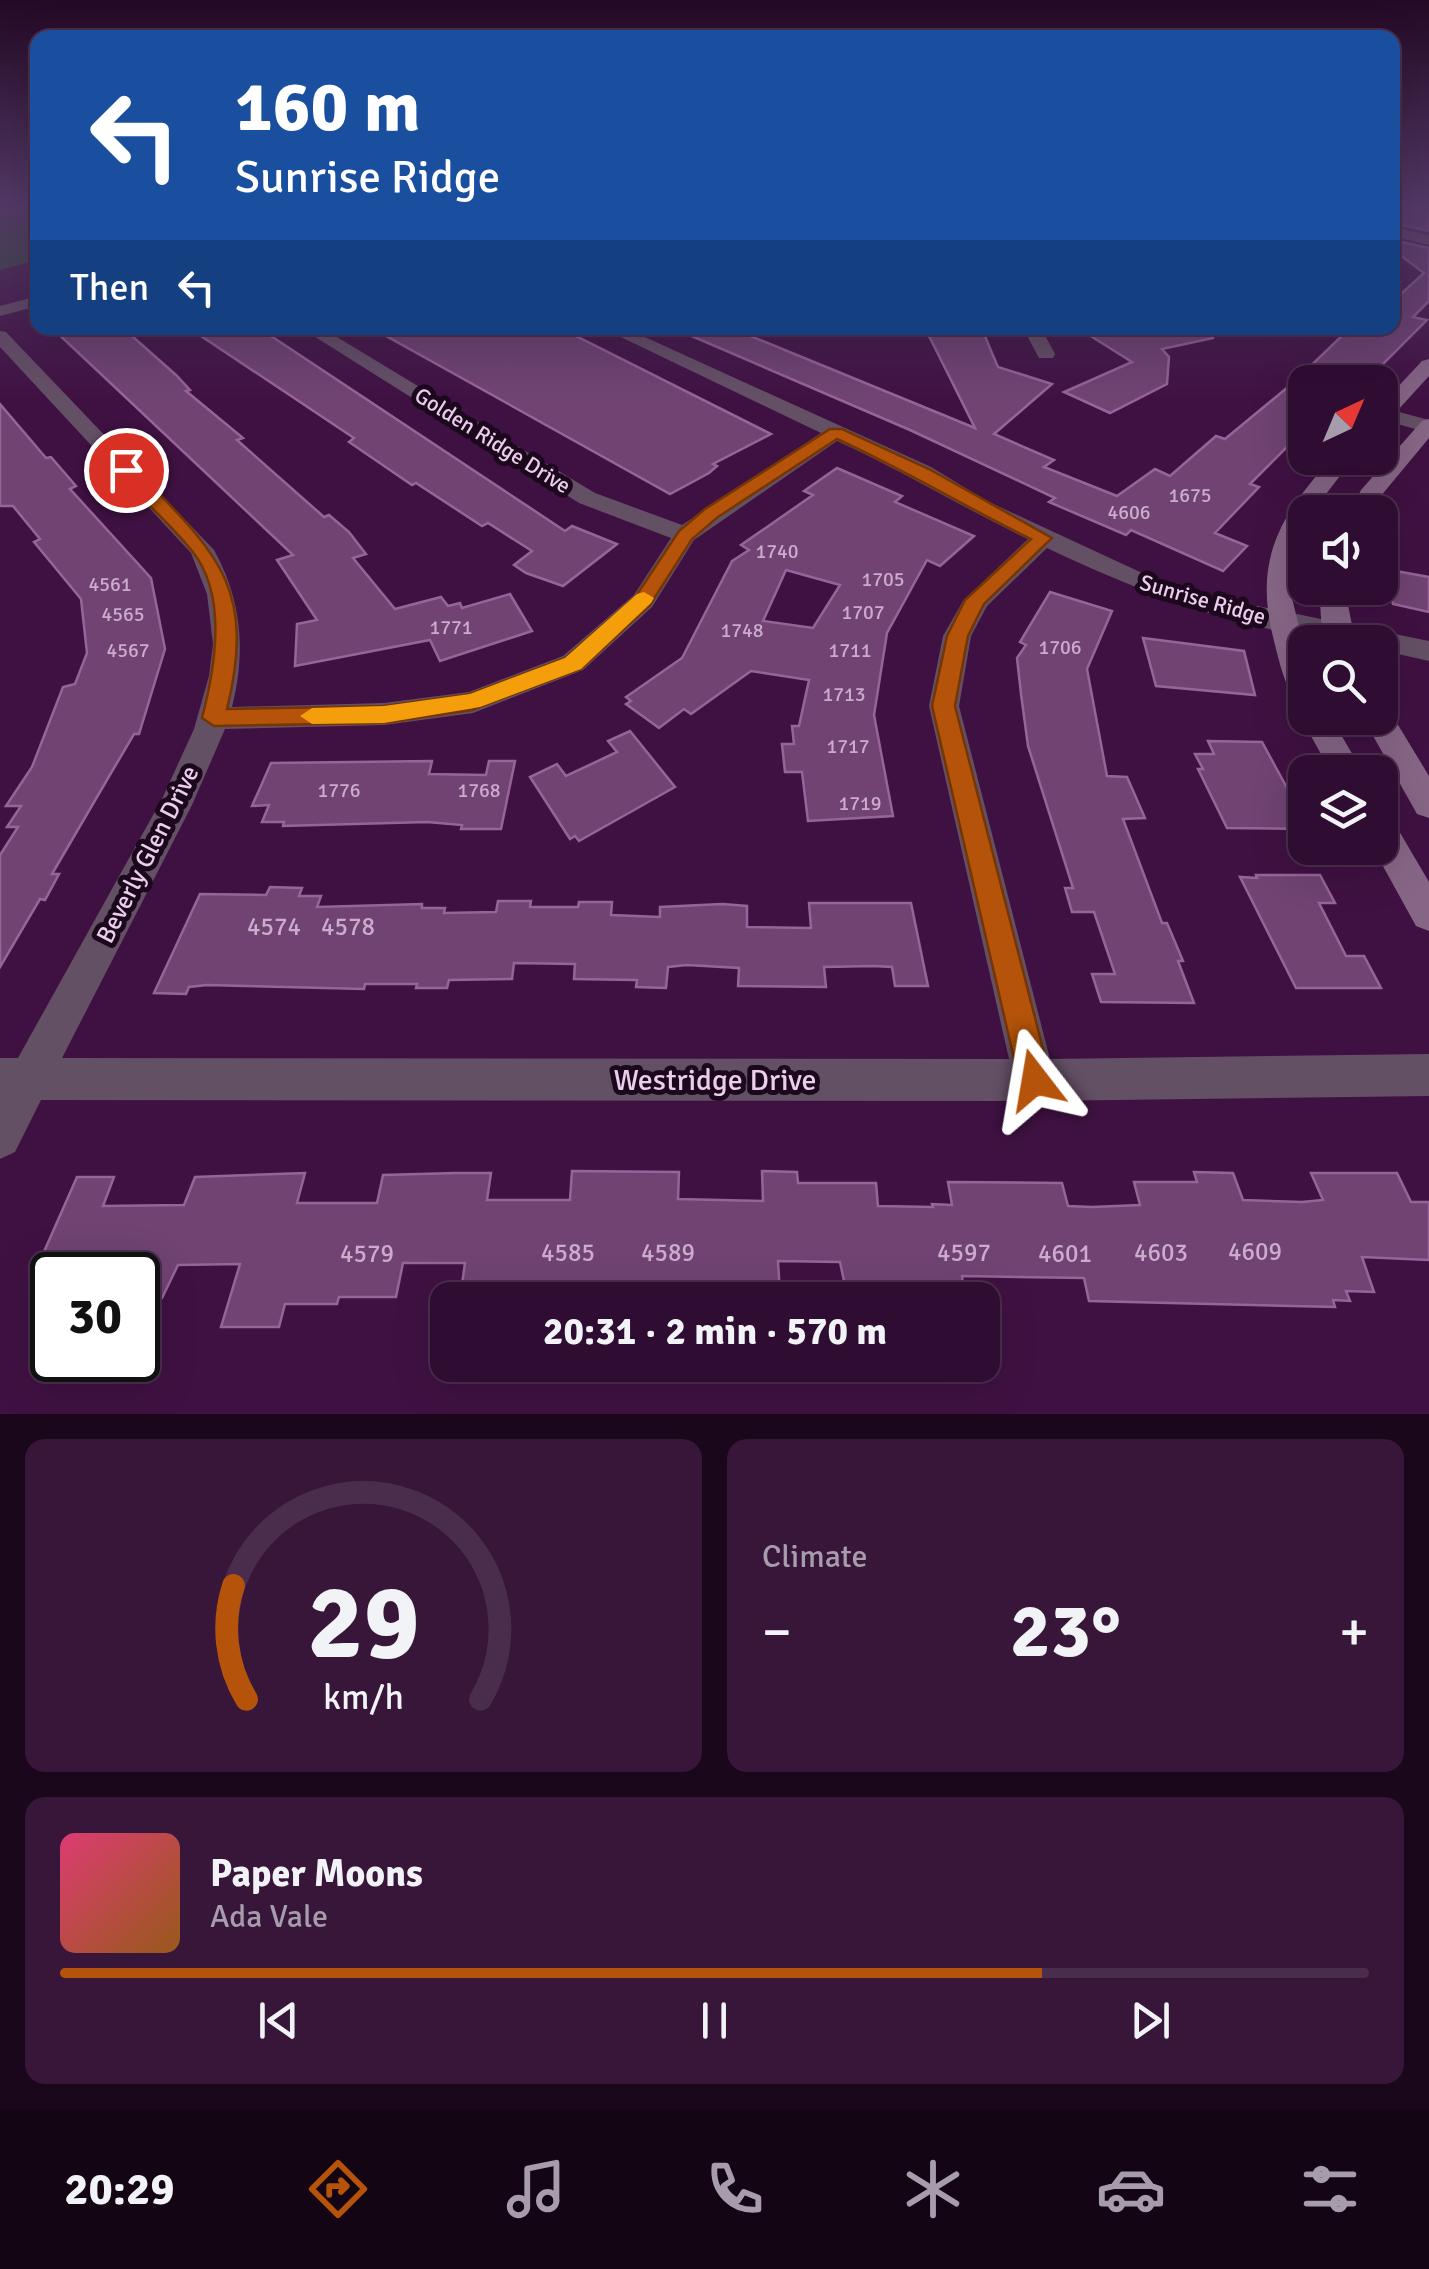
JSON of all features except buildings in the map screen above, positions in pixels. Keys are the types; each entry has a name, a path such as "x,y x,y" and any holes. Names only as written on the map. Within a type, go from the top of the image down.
{"street":[{"path":"0,311 30,303"},
{"name":"Golden Ridge Drive","path":"321,335 586,498 685,535"},
{"name":"Sunrise Ridge","path":"626,335 923,472 978,506 1144,584 1294,625"},
{"path":"1036,335 1046,354"},
{"name":"Beverly Glen Drive","path":"0,336 202,550 214,570 225,621 225,672 214,718 168,820 15,1079 0,1137"},
{"path":"1398,398 1429,364"},
{"path":"1369,495 1428,426 1398,419"},
{"path":"214,718 384,714 472,702 573,664 643,600 685,535 836,432"},
{"path":"1288,644 1280,621 1277,572 1288,530 1306,497 1327,475"},
{"path":"1035,1080 944,706 957,636 976,600 1043,538"},
{"name":"Sunrise Ridge","path":"1398,646 1429,651"},
{"path":"1388,735 1429,805"},
{"path":"1398,861 1429,914"},
{"name":"Westridge Drive","path":"15,1079 1035,1080 1429,1075"}],"slow traffic":[{"path":"312,716 384,714 472,702 573,664 644,598"}],"route":[{"path":"126,470 202,550 214,570 225,621 225,672 214,718 384,714 472,702 573,664 643,600 685,535 836,432 923,472 978,506 1043,538 976,600 957,636 944,706 1035,1080"}]}
